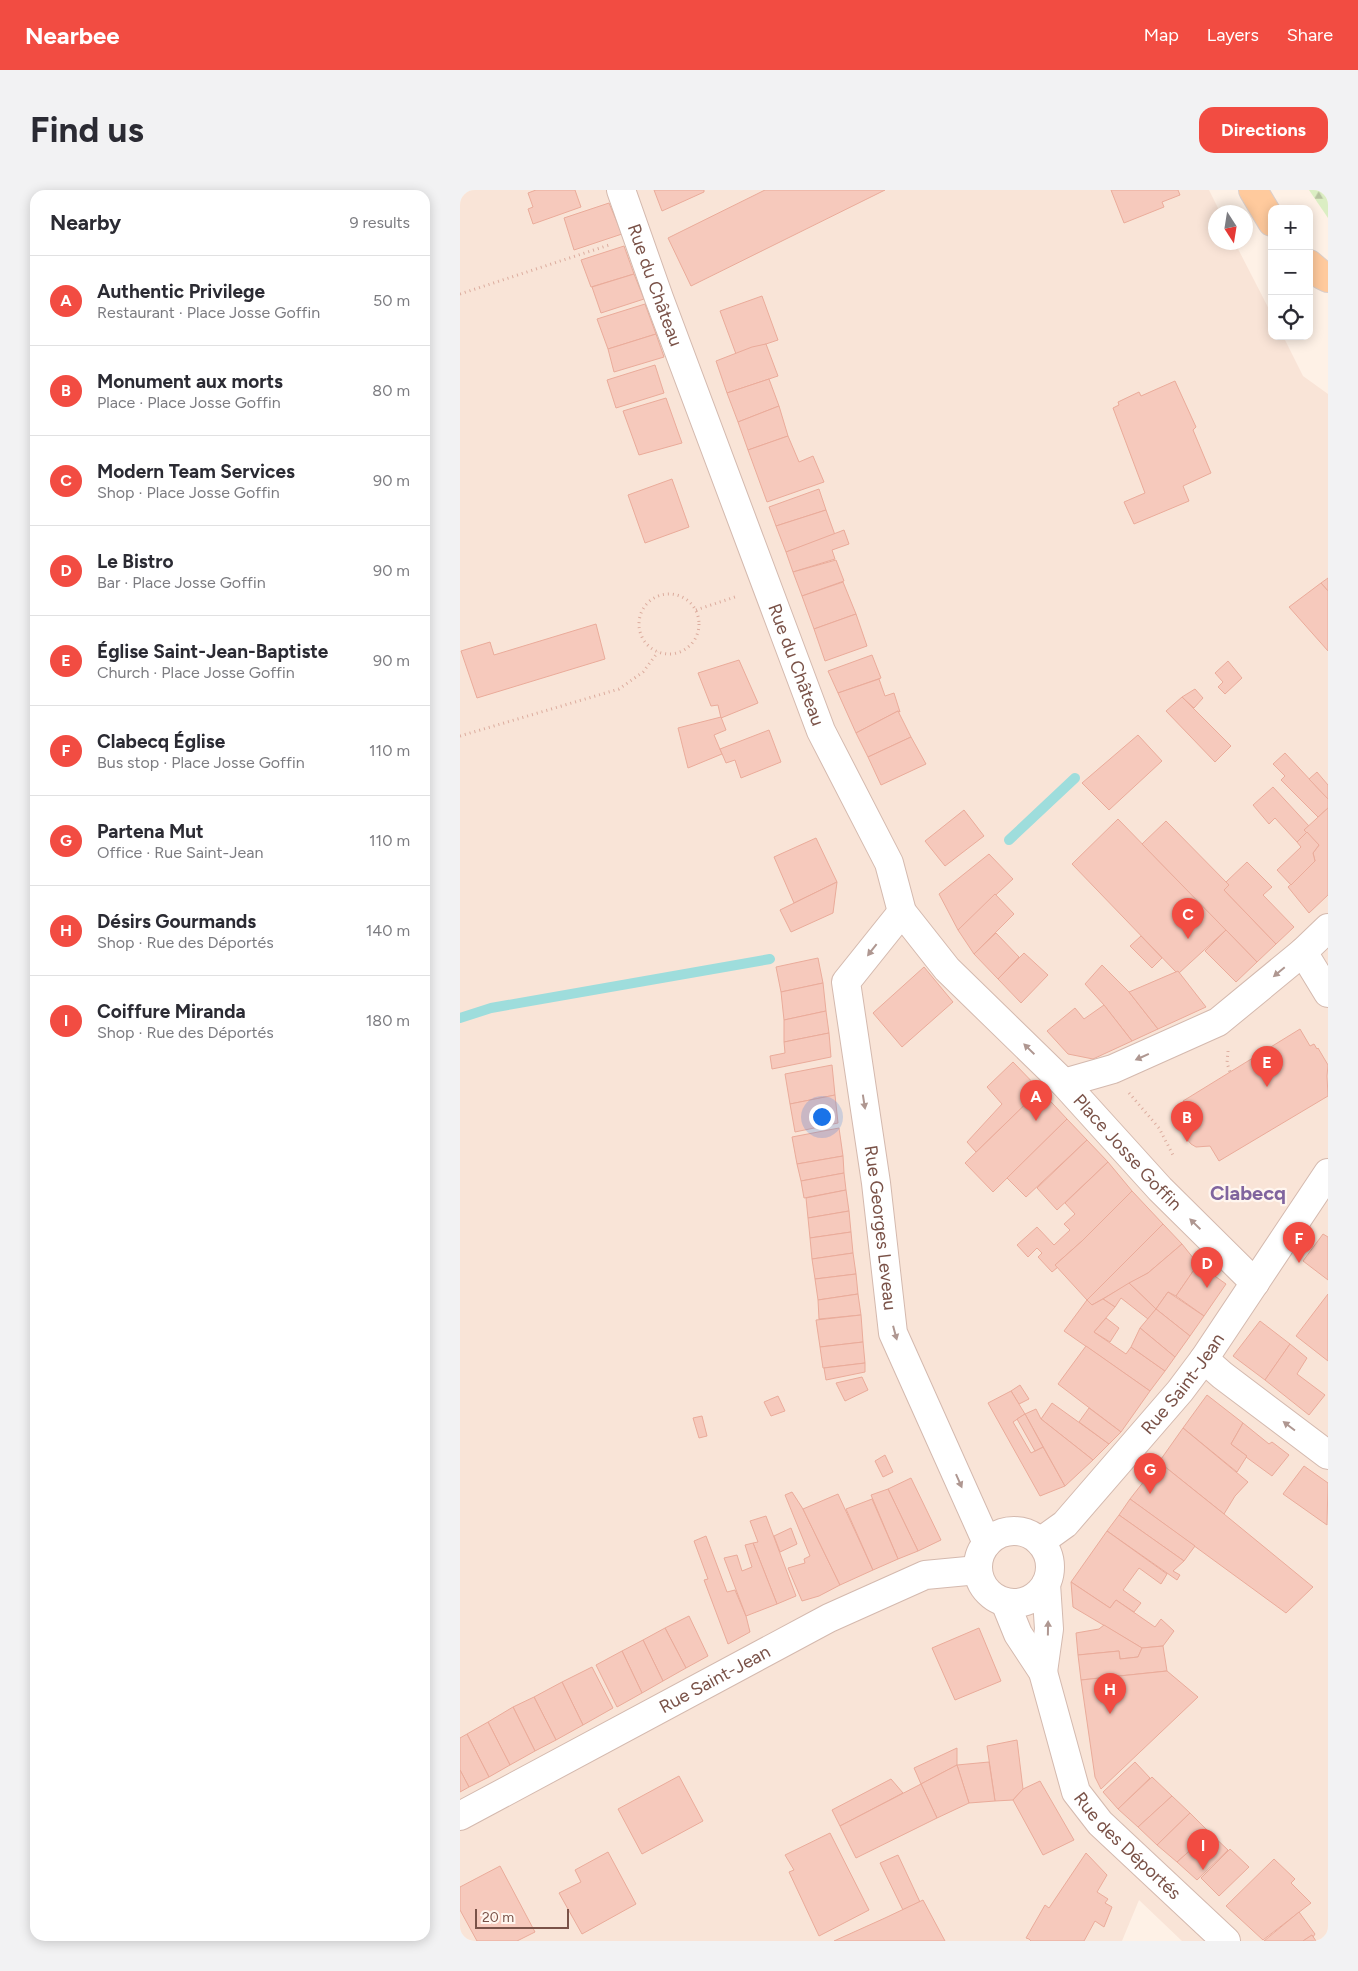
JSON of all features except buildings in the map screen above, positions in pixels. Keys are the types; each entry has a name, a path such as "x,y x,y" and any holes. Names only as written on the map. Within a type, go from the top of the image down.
{"main road":[{"path":"1253,190 1268,215"},
{"path":"1313,268 1322,276 1328,278"}],"street":[{"name":"Rue du Château","path":"621,190 636,236 821,731 889,863 902,912 947,969 1064,1083"},
{"name":"Rue Georges Leveau","path":"902,912 846,982 876,1182 893,1333 987,1543"},
{"name":"Place Josse Goffin","path":"1255,1283 1160,1189 1064,1083 1113,1070 1218,1022 1303,952 1328,928"},
{"path":"1303,952 1328,993"},
{"path":"1255,1283 1328,1173"},
{"name":"Rue Saint-Jean","path":"1040,1542 1065,1524 1180,1391 1255,1283"},
{"path":"1204,1359 1222,1375 1328,1455"},
{"path":"1018,1531 1029,1534 1040,1542 1050,1560 1050,1572 1046,1584 1034,1597 1023,1602 1005,1602 989,1593 982,1582 978,1570 981,1554 987,1543 1005,1532 1018,1531"},
{"name":"Rue Saint-Jean","path":"460,1816 829,1618 925,1575 978,1570"},
{"name":"Rue des Déportés","path":"1043,1672 1049,1629 1046,1584"},
{"name":"Rue des Déportés","path":"1005,1602 1018,1634 1043,1672 1076,1792 1100,1823 1226,1941"}],"path":[{"path":"460,294 636,236"},
{"path":"696,610 766,586"},
{"path":"664,595 676,595 688,600 696,610 700,624 696,638 686,649 672,654 658,652 648,645 641,634 639,621 643,609 652,600 664,595"},
{"path":"460,736 619,690 643,672 658,652"},
{"path":"1113,1070 1123,1087 1160,1128 1175,1159"}],"shaded area":[{"path":"460,190 1209,190 1216,205 1208,205 1208,250 1239,250 1268,307 1268,340 1285,340 1303,376 1328,394 1328,1941 1182,1941 1139,1900 1122,1941 460,1941"}],"green space":[{"path":"1309,190 1328,190 1328,218"}],"waterway":[{"path":"1009,840 1075,778"},
{"path":"460,1018 491,1008 770,959"}],"place":[{"name":"Modern Team Services","path":"1188,939"},
{"name":"Église Saint-Jean-Baptiste","path":"1267,1087"},
{"name":"Authentic Privilege","path":"1036,1121"},
{"name":"Monument aux morts","path":"1187,1142"},
{"name":"Clabecq Église","path":"1299,1263"},
{"name":"Le Bistro","path":"1207,1288"},
{"name":"Partena Mut","path":"1150,1494"},
{"name":"Désirs Gourmands","path":"1110,1714"},
{"name":"Coiffure Miranda","path":"1203,1870"}],"district":[{"name":"Clabecq","path":"1248,1193"}]}
